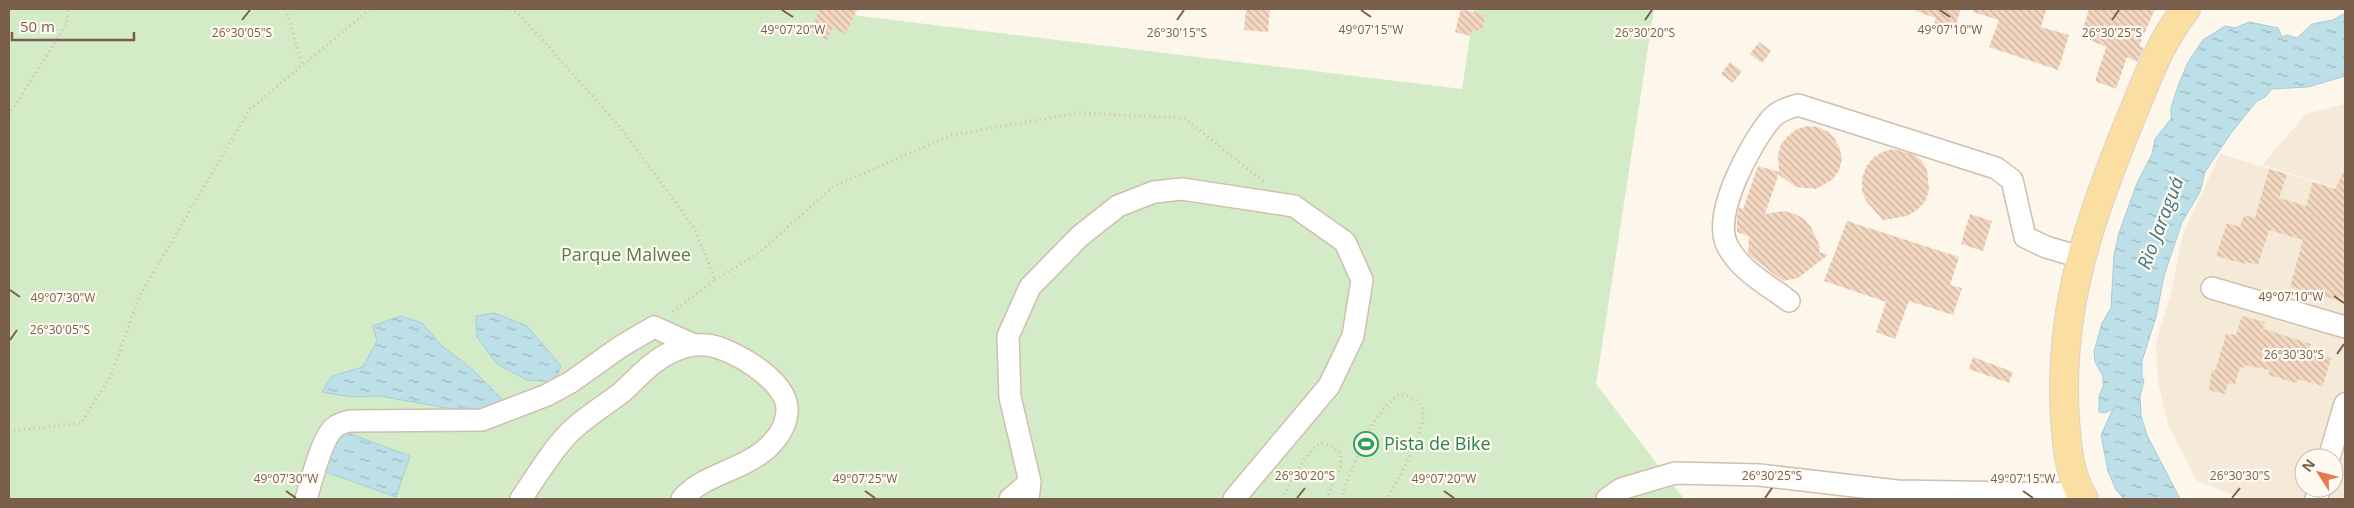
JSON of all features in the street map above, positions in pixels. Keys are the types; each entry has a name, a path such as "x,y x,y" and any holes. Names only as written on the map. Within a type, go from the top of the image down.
{"main road":[{"path":"2082,497 2067,455 2063,386 2066,330 2080,257 2096,206 2149,74 2167,38 2186,9"}],"street":[{"path":"1789,301 1734,258 1726,243 1723,228 1730,195 1744,159 1772,118 1784,109 1798,105 1996,168 2012,180 2025,237 2046,247 2080,257"},
{"path":"1010,499 1029,491 1010,397 1008,336 1030,287 1080,236 1118,206 1154,192 1182,189 1294,206 1345,242 1362,280 1353,336 1329,386 1234,499"},
{"path":"2212,288 2345,327"},
{"path":"306,499 317,462 331,432 336,426 350,421 482,420 546,395 571,382 620,347 654,327 694,345"},
{"path":"521,499 570,432 622,392 649,366 673,351 694,345 708,345 742,357 760,369 776,385 787,405 786,422 774,442 747,462 690,490 682,499"},
{"path":"2332,448 2345,404"},
{"path":"1607,499 1621,489 1675,473 1759,475 1897,491 2082,497"}],"path":[{"path":"9,116 66,26 69,9"},
{"path":"286,9 302,64"},
{"path":"9,431 81,423 111,376 139,297 250,109 370,9"},
{"path":"510,9 520,15 620,127 695,228 715,280"},
{"path":"654,327 715,280 760,252 834,186 952,135 1078,113 1184,118 1265,183"},
{"path":"1340,499 1370,430 1390,400 1400,394 1413,397 1422,408 1423,423 1387,499"},
{"path":"1282,499 1303,462 1312,449 1320,443 1333,446 1341,454 1340,467 1326,499"}],"shaded area":[{"path":"2345,104 2345,190 2262,165 2306,114"},
{"path":"2220,154 2345,191 2345,499 2244,499 2197,481 2168,424 2158,382 2156,342 2172,289 2183,234"}],"green space":[{"name":"Parque Malwee","path":"9,9 824,9 835,13 1462,89 1474,9 1654,9 1596,384 1684,499 9,499"}],"water":[{"name":"Rio Jaraguá","path":"2345,13 2345,76 2308,87 2272,89 2265,97 2256,102 2231,133 2205,172 2200,192 2182,222 2164,276 2156,317 2142,361 2142,377 2144,381 2140,396 2141,416 2147,435 2180,499 2124,499 2116,490 2108,471 2101,435 2113,409 2105,413 2099,412 2099,396 2103,387 2103,376 2095,362 2094,352 2102,323 2111,308 2114,255 2119,233 2137,183 2152,154 2155,139 2171,119 2171,108 2188,62 2203,40 2225,26 2235,28 2249,22 2278,28 2282,37 2287,35 2297,38 2312,24 2333,20"},
{"path":"494,313 527,326 561,366 554,382 527,380 497,364 477,337 476,316"},
{"path":"400,316 422,323 442,346 472,369 501,398 487,412 452,409 380,396 351,397 322,392 332,376 363,367 377,341 373,326"},
{"path":"337,429 410,456 396,497 323,471"}],"building":[{"path":"820,9 858,9 845,34 833,28 827,40 810,31"},
{"path":"1246,9 1270,9 1268,32 1244,30"},
{"path":"1461,9 1485,15 1482,31 1472,29 1471,36 1455,32"},
{"path":"1916,9 1961,9 1956,24 1949,22 1945,33 1932,29 1936,18 1916,11"},
{"path":"1973,9 2046,9 2041,27 2069,35 2058,70 1989,47 1999,20 1973,12"},
{"path":"2089,9 2155,9 2139,46 2144,48 2137,62 2127,57 2116,89 2095,81 2106,47 2081,36"},
{"path":"1759,42 1771,51 1762,63 1750,54"},
{"path":"1730,62 1742,71 1733,83 1721,74"},
{"path":"1807,126 1818,127 1828,132 1835,139 1842,159 1839,170 1833,179 1816,189 1796,187 1779,175 1779,173 1765,214 1784,211 1804,219 1811,227 1820,247 1819,252 1828,255 1798,278 1783,281 1748,254 1749,236 1737,232 1737,218 1739,207 1743,209 1758,166 1779,172 1778,155 1781,144 1797,129"},
{"path":"1893,149 1915,155 1922,161 1927,170 1929,190 1925,202 1917,210 1907,216 1883,220 1866,201 1862,190 1862,178 1866,167 1873,158 1882,152"},
{"path":"2269,169 2287,174 2279,198 2306,206 2313,182 2335,189 2345,169 2345,299 2335,296 2334,299 2290,287 2303,240 2269,230 2258,265 2247,262 2246,264 2216,256 2227,223 2240,227 2244,215 2255,218"},
{"path":"1970,214 1992,221 1983,251 1961,244"},
{"path":"1847,221 1959,257 1950,285 1962,288 1953,315 1909,301 1895,339 1876,332 1886,302 1824,281"},
{"path":"2242,316 2265,322 2263,329 2311,344 2308,351 2331,358 2323,386 2298,379 2297,383 2268,375 2270,370 2245,365 2244,368 2240,367 2235,385 2228,383 2225,394 2209,390 2212,370 2215,371 2226,334 2236,335"},
{"path":"1973,357 2013,372 2009,383 1969,369"}],"place":[{"name":"Pista de Bike","path":"1366,444"}]}
